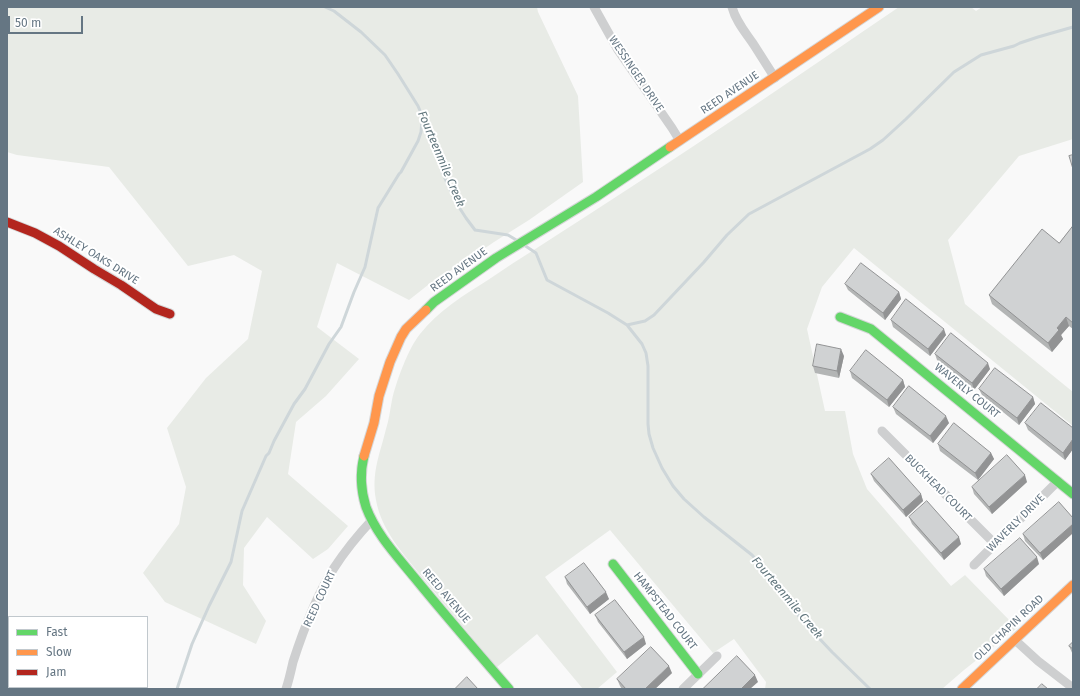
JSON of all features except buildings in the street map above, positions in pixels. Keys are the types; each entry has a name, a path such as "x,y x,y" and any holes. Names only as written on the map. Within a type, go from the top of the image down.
{"street":[{"name":"WESSINGER DRIVE","path":"594,7 618,50 680,141"},
{"path":"732,7 741,28 754,44 775,78"},
{"name":"REED AVENUE","path":"508,689 388,545 372,520 366,506 361,476 362,464 374,424 383,382 401,337 434,302 496,258 596,197 879,7"},
{"name":"ASHLEY OAKS DRIVE","path":"7,222 35,233 59,246 156,309 170,314"},
{"name":"WAVERLY COURT","path":"840,316 871,329 1073,494"},
{"name":"BUCKHEAD COURT","path":"882,431 995,544"},
{"name":"WAVERLY DRIVE","path":"974,565 1058,481"},
{"name":"REED COURT","path":"286,689 293,662 320,594 341,557 359,533 372,520"},
{"name":"HAMPSTEAD COURT","path":"613,564 698,674"},
{"name":"OLD CHAPIN ROAD","path":"962,689 1073,585"},
{"path":"1015,640 1038,661 1073,688"},
{"path":"683,689 717,656"}],"shaded area":[{"path":"7,7 537,7 578,96 583,182 529,220 428,285 409,300 337,263 317,327 359,359 326,396 296,422 288,474 348,526 328,549 313,559 267,517 244,548 243,585 266,621 256,644 165,602 143,573 179,524 186,487 167,428 206,378 248,339 262,271 234,255 188,266 109,167 17,155 7,152"},
{"path":"899,7 971,7 976,11 982,7 1073,7 1073,139 1019,156 948,240 965,304 1073,392 1073,426 854,248 822,287 807,329 825,411 845,411 853,454 867,489 951,586 965,575 1017,628 942,689 765,689 766,682 734,639 713,653 610,530 545,577 617,672 597,689 583,689 537,634 497,667 394,542 383,522 376,500 375,472 396,384 416,340 435,318 461,298 704,139"}],"waterway":[{"name":"Fourteenmile Creek","path":"325,7 334,11 361,32 385,55 398,74 418,106 434,144 443,174 457,204 475,230 508,235 518,241"},
{"path":"627,325 645,321 654,315 704,262 727,235 749,214 870,149 883,140 954,72 981,55 1073,27"},
{"path":"177,689 192,644 231,562 242,511 274,441 294,404 305,389 329,344 341,327 365,267 378,208 401,172 418,141 421,132 422,120"},
{"name":"Fourteenmile Creek","path":"524,245 536,253 547,280 627,325 642,344 646,353 648,366 649,434 653,448 662,468 673,486 684,499 704,517 752,555 764,568 802,620 870,689"}],"traffic: fast":[{"path":"426,310 434,302 496,258 596,197 670,147"},
{"path":"840,317 871,329 1073,494"},
{"path":"364,456 362,475 363,495 366,507 375,526 387,544 509,689"},
{"path":"613,564 698,674"}],"traffic: slow":[{"path":"670,147 879,7"},
{"path":"364,456 374,423 379,396 390,362 406,329 426,310"},
{"path":"962,689 1073,585"}],"traffic: jam":[{"path":"7,222 35,233 59,246 156,309 170,314"}]}
